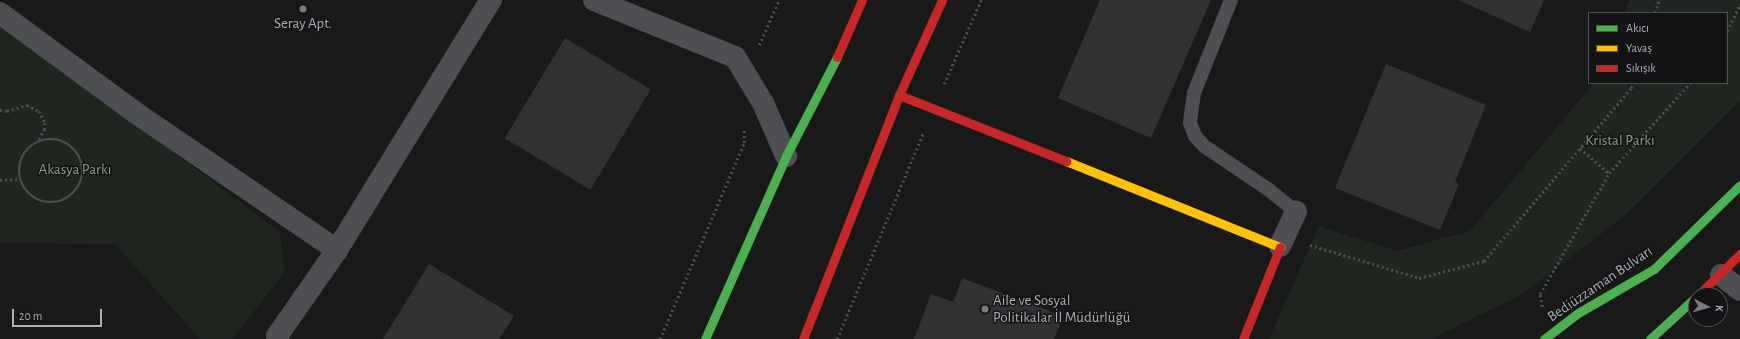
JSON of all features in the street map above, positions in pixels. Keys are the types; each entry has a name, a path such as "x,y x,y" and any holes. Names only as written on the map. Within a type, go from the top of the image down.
{"street":[{"path":"278,339 277,336 337,250 491,0"},
{"path":"594,0 735,57 764,103 786,156"},
{"path":"705,339 786,156 841,48 862,0"},
{"path":"803,339 899,95 942,0"},
{"path":"0,13 139,115 337,250"},
{"path":"899,95 932,109 1281,242"},
{"name":"Bediüzzaman Bulvarı","path":"1546,338 1578,313 1654,269 1740,185"},
{"path":"1243,339 1281,242 1296,212"},
{"path":"1707,287 1721,275 1740,254"},
{"path":"1721,275 1740,290"},
{"path":"1650,339 1688,304"}],"lane":[{"path":"1231,0 1194,93 1190,123 1196,136 1204,146 1269,190 1296,212"}],"path":[{"path":"745,74 779,0"},
{"path":"837,339 932,109 981,0"},
{"path":"1655,12 1659,0"},
{"path":"1728,29 1740,4"},
{"path":"1281,242 1419,278 1484,261 1631,88 1633,84"},
{"path":"1546,338 1540,294 1609,173 1689,84"},
{"path":"0,110 7,111 27,105 39,111 45,123 43,136 27,149 21,158 18,168 19,179 23,189 31,196 45,202 61,202 70,197 77,189 82,179 83,169 81,158 75,149 67,142 56,139 38,141"},
{"path":"660,339 744,143 744,128"},
{"path":"1580,148 1609,173"},
{"path":"0,180 19,179"}],"green space":[{"name":"Kristal Parkı","path":"1629,0 1740,0 1740,101 1628,213 1523,294 1431,339 1269,339 1319,226 1397,251 1470,231 1593,84 1728,84 1728,12 1624,12"},
{"name":"Akasya Parkı","path":"0,22 280,232 285,272 232,339 200,339 115,244 0,243"}],"building":[{"path":"1100,0 1211,0 1151,138 1058,98"},
{"path":"1458,0 1544,0 1530,32"},
{"path":"565,38 651,90 590,190 505,138"},
{"path":"1386,64 1486,105 1455,182 1459,184 1440,230 1335,188"},
{"path":"429,264 514,316 499,339 383,339"},
{"name":"Aile ve Sosyal Politikalar İl Müdürlüğü","path":"962,278 1063,316 1054,339 914,339 931,294 953,302"}],"traffic: fast":[{"path":"705,339 786,156 837,57"},
{"path":"1544,339 1578,313 1654,269 1740,185"},
{"path":"1650,339 1688,304"}],"traffic: slow":[{"path":"1066,161 1280,247"}],"traffic: jam":[{"path":"837,57 862,0"},
{"path":"803,339 899,95 942,0"},
{"path":"899,95 1066,161"},
{"path":"1243,339 1280,247"},
{"path":"1706,287 1740,254"}],"place":[{"name":"Seray Apt.","path":"303,9"},
{"name":"Aile ve Sosyal Politikalar İl Müdürlüğü","path":"985,309"}]}
